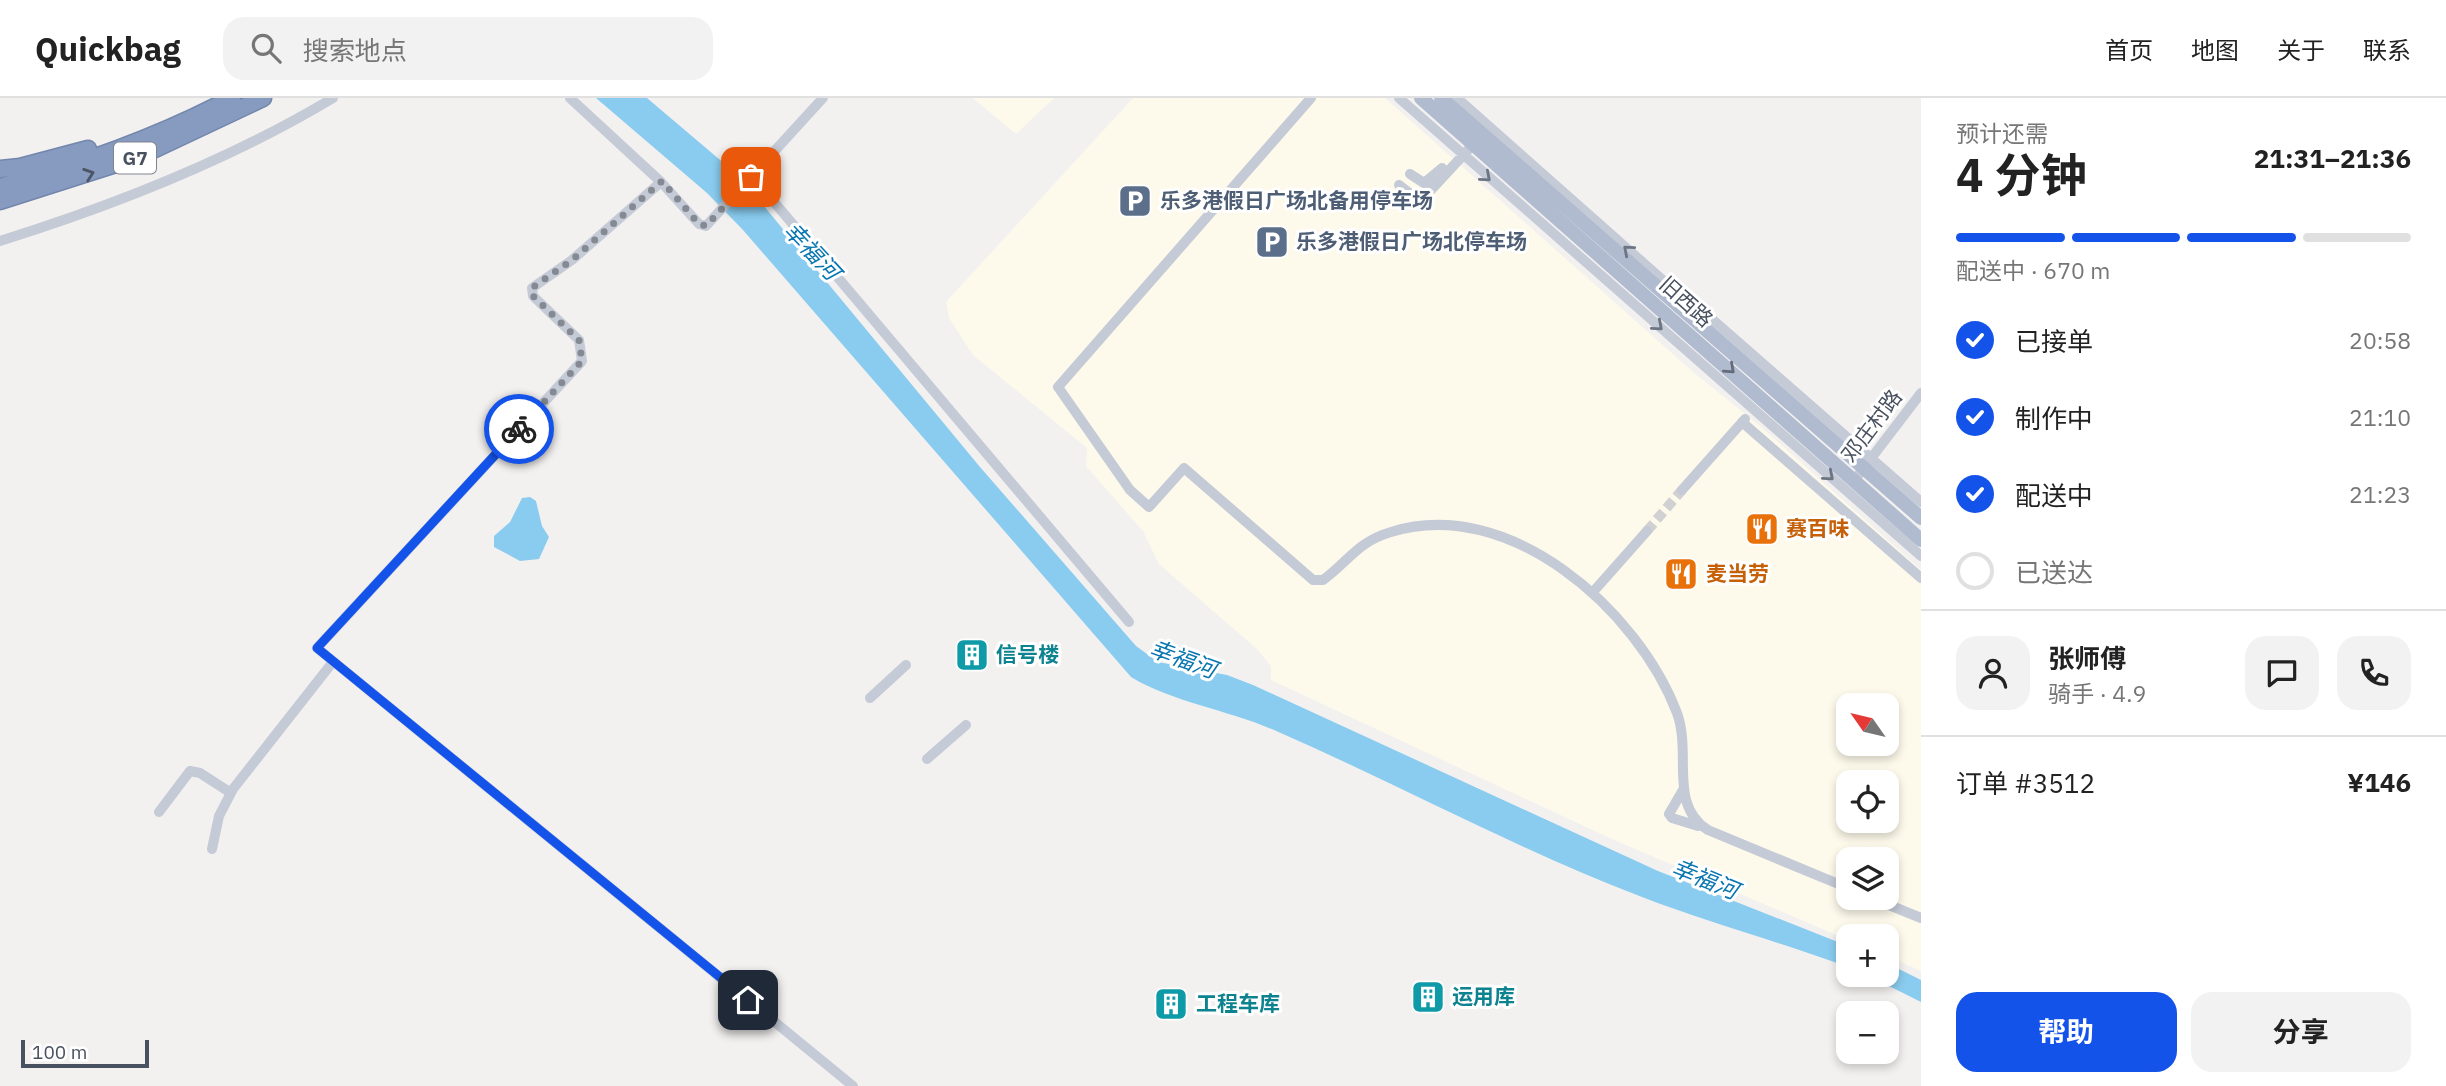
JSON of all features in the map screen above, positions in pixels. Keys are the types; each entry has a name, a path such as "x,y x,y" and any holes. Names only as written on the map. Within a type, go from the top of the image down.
{"highway":[{"name":"G7","path":"0,201 138,157 264,98"},
{"name":"G7","path":"0,187 71,166 227,100"},
{"path":"0,169 67,156 186,110 227,100"}],"main road":[{"name":"旧西路","path":"1421,98 1465,148 1662,307 1757,405 1921,540"},
{"name":"旧西路","path":"1441,98 1483,128 1868,463 1921,518"}],"street":[{"path":"0,241 62,222 222,158 333,98"},
{"path":"570,98 662,181 699,224 706,226 823,98"},
{"path":"1311,98 1058,387 1130,490 1149,507 1184,468 1313,580 1323,580 1359,545 1371,539 1408,527 1433,524 1474,529 1500,538 1555,566 1593,592 1637,640 1668,693 1683,732 1684,790 1692,818 1704,828"},
{"path":"1399,98 1465,148"},
{"path":"1399,185 1418,200 1429,192 1483,128 1457,98"},
{"path":"1409,174 1419,182 1430,181 1465,148"},
{"path":"750,178 1129,622"},
{"path":"662,181 572,260 532,288 533,296 579,340 582,361 317,648 332,663 853,1086"},
{"name":"邓庄村路","path":"1853,482 1921,393"},
{"path":"1682,490 1757,405 1921,556"},
{"path":"1742,422 1921,578"},
{"path":"1868,463 1921,502"},
{"path":"1593,592 1647,531"},
{"path":"212,849 219,816 231,793 332,663"},
{"path":"870,698 906,665"},
{"path":"927,759 966,725"},
{"path":"159,812 190,772 200,773 231,793"},
{"path":"1684,790 1669,814 1672,818 1704,828 1836,883"},
{"path":"1899,909 1921,918"}],"shaded area":[{"path":"973,98 1054,98 1016,134"},
{"path":"1133,98 1385,98 1921,570 1921,971 1899,961 1899,924 1836,924 1836,935 1612,839 1271,680 1271,666 1257,649 1159,564 1143,531 1086,466 1087,448 973,355 949,318 946,302"}],"water":[{"path":"596,98 647,98 739,176 980,467 1136,646 1158,662 1227,675 1253,685 1658,871 1836,941 1836,963 1668,906 1595,878 1274,730 1164,693 1131,677 743,230 707,193"},
{"path":"530,497 536,501 542,526 549,537 539,559 520,561 494,547 494,536 510,522 522,498"},
{"path":"1899,969 1921,980 1921,1002 1891,987 1899,987"}],"tunnel":[{"path":"1647,531 1682,490"}],"way so far":[{"path":"519,429 582,361 579,340 533,296 532,288 572,260 662,181 699,224 706,226 751,177"}],"place":[{"name":"乐多港假日广场北备用停车场","path":"1135,201"},
{"name":"乐多港假日广场北停车场","path":"1272,242"},
{"name":"赛百味","path":"1762,529"},
{"name":"麦当劳","path":"1681,574"},
{"name":"信号楼","path":"972,655"},
{"name":"运用库","path":"1428,997"},
{"name":"工程车库","path":"1171,1004"}],"route":[{"path":"519,429 317,648 332,663 748,1000"}],"water label":[{"name":"幸福河","path":"812,251"},
{"name":"幸福河","path":"1183,659"},
{"name":"幸福河","path":"1705,879"}]}
